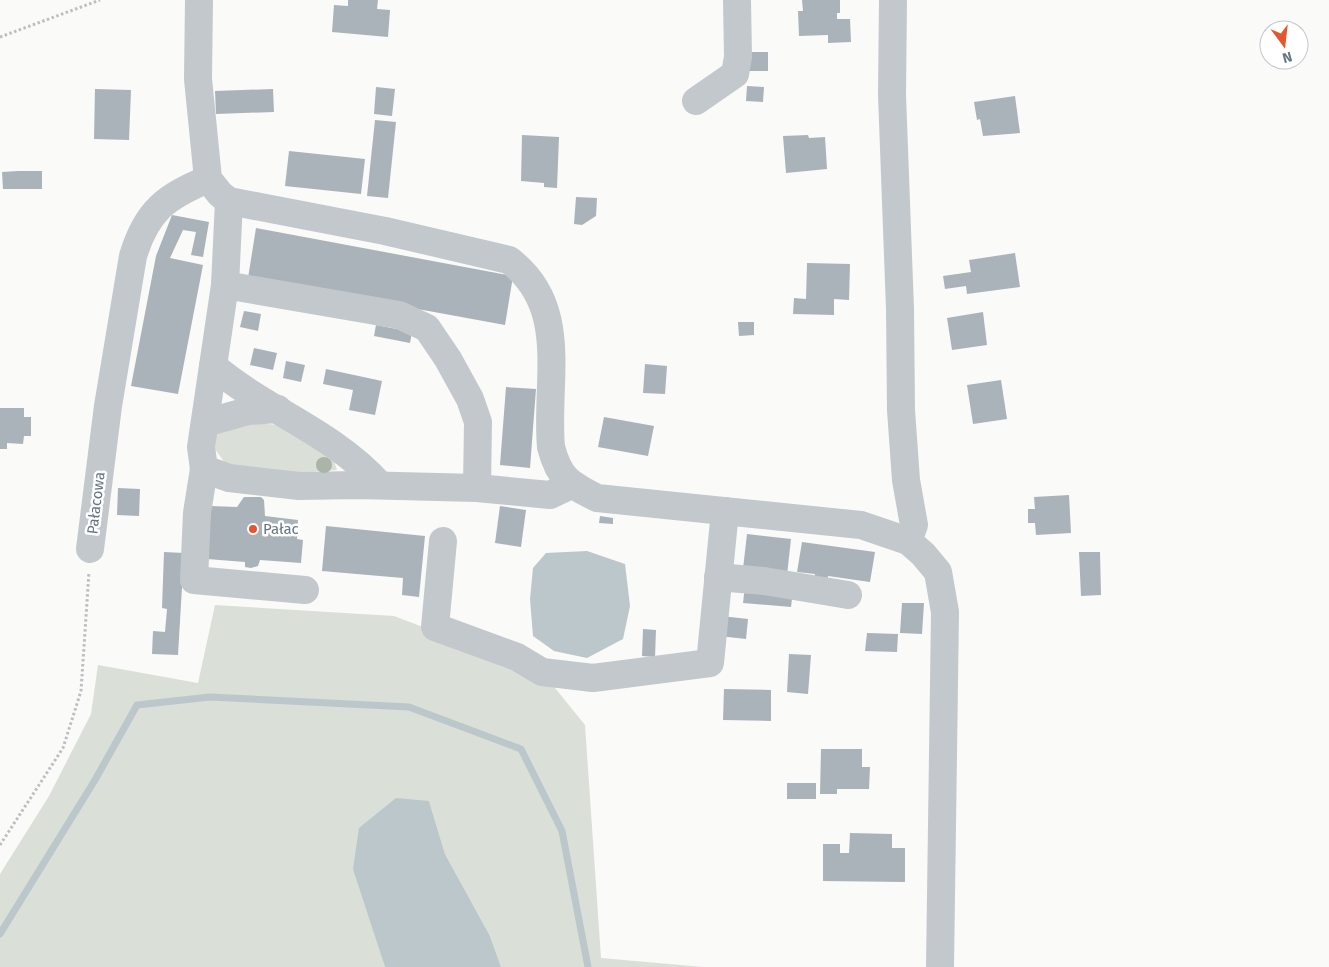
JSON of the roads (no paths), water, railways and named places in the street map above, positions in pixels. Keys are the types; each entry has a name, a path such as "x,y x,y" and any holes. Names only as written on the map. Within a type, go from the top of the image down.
{"street":[{"path":"199,0 198,79 208,179 220,194 229,201 385,231 509,260 522,270 532,281 552,332 551,447 555,464 571,485 597,498 861,525 908,541 923,554 938,572 945,612 940,967"},
{"path":"696,101 735,74 738,57 737,0"},
{"path":"894,0 892,95 900,309 901,410 906,480 914,525 908,541"},
{"name":"Pałacowa","path":"90,549 108,406 132,256 140,232 158,207 181,191 208,179"},
{"path":"229,201 225,284 201,447 204,469 197,513 194,580 305,590"},
{"path":"225,284 399,315 428,328 470,399 478,422 477,488"},
{"path":"213,366 238,387 278,409 361,464 380,486"},
{"path":"205,422 248,410 278,409"},
{"path":"204,469 229,478 299,486 477,488 550,494 571,485"},
{"path":"443,541 435,627 517,657 542,672 593,678 710,663 725,511"},
{"path":"718,577 764,581 848,595"}],"waterway":[{"path":"0,934 95,780 137,705 210,697 409,707 521,749 562,831 588,967"}],"place":[{"name":"Pałac","path":"253,529"}]}
